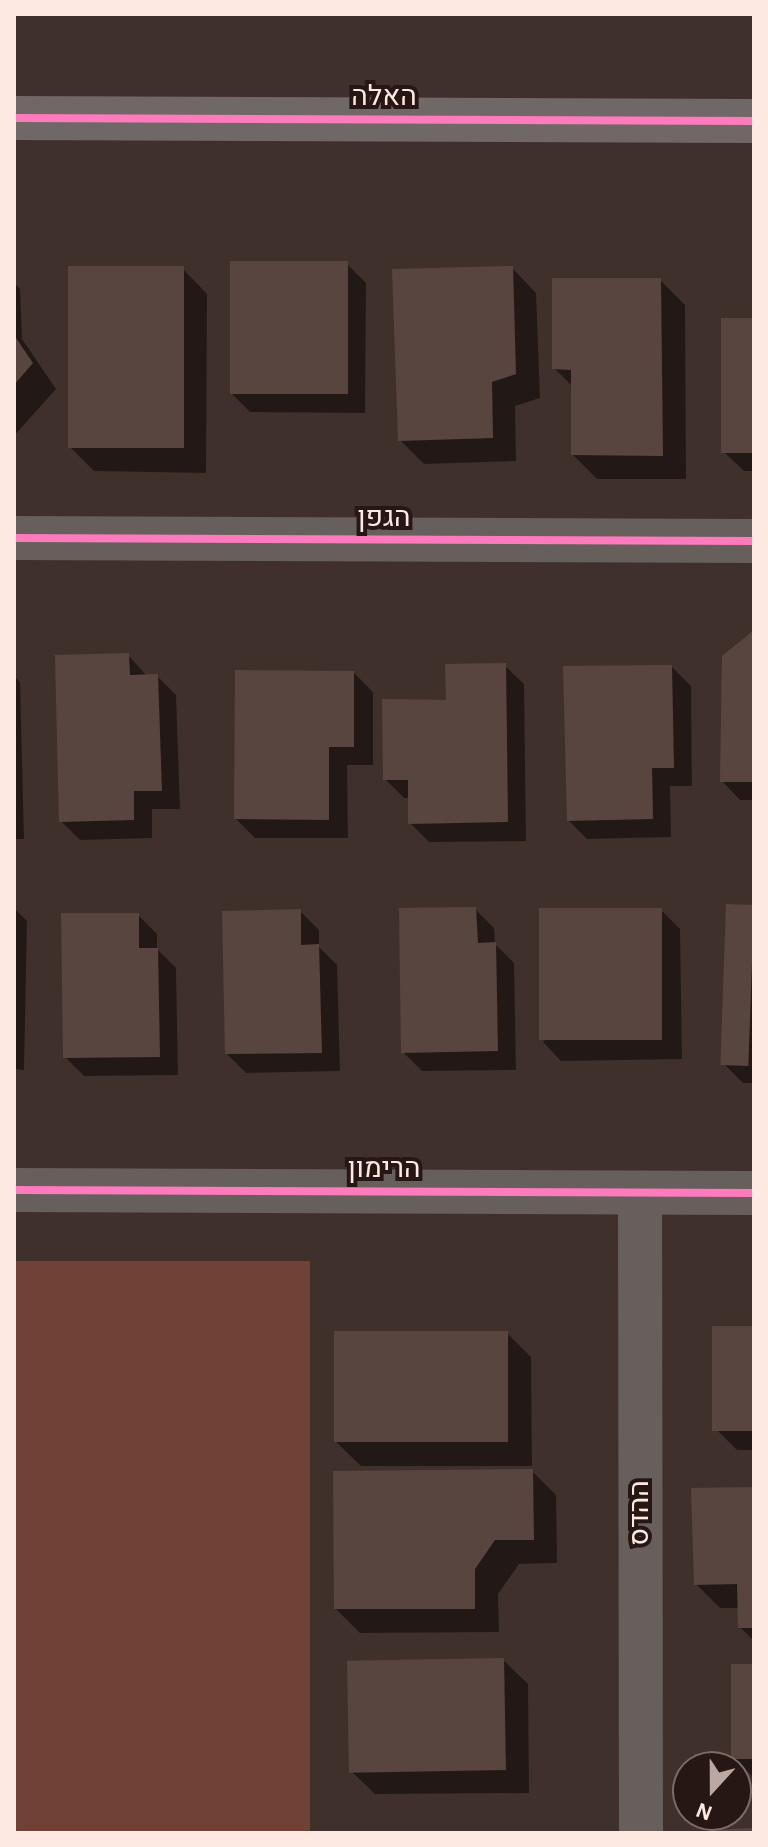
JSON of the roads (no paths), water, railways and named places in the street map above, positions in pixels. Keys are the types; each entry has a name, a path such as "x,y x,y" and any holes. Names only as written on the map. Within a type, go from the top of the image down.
{"street":[{"name":"האלה","path":"14,118 754,121"},
{"name":"הגפן","path":"14,538 754,541"},
{"name":"הרימון","path":"14,1190 754,1193"},
{"name":"ההדס","path":"640,1193 641,1833"}]}
